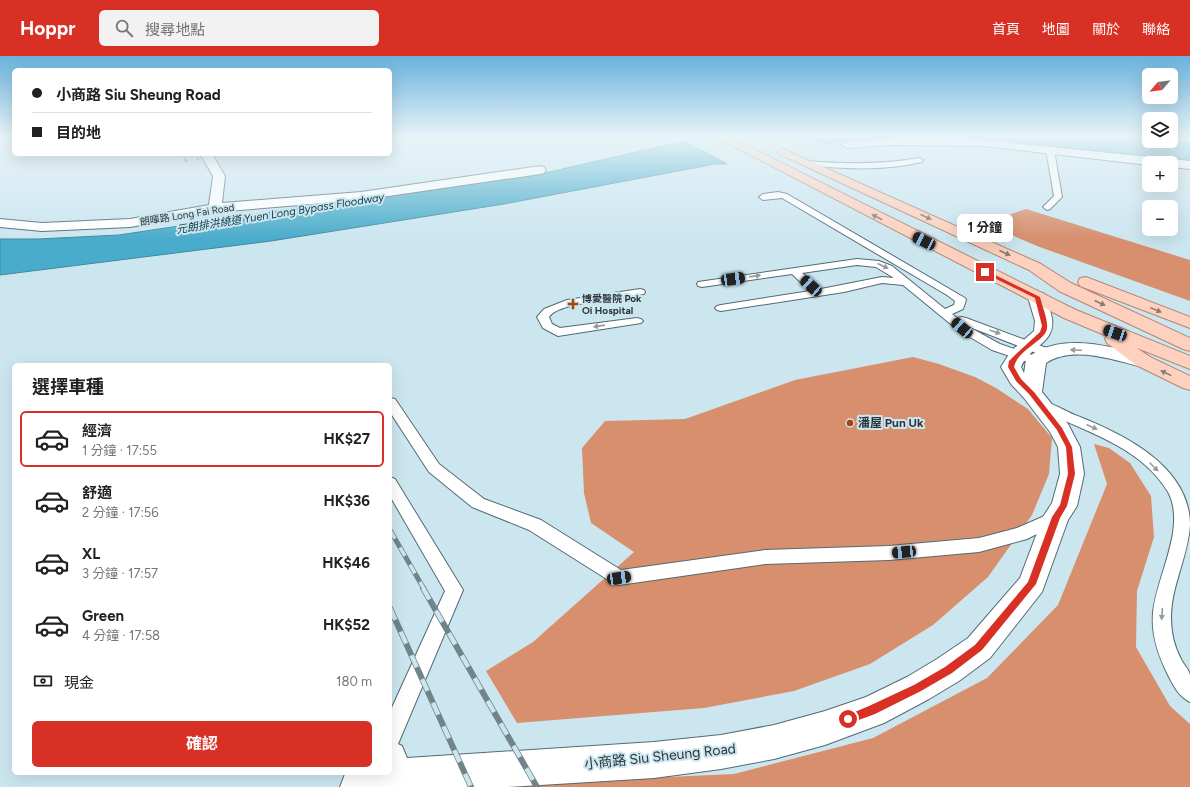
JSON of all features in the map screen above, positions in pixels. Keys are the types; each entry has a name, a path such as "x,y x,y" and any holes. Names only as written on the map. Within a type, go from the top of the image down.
{"main road":[{"path":"786,170 1100,328 1146,344 1190,363"},
{"path":"822,170 1035,266 1081,280 1190,323"},
{"path":"1035,266 1065,287 1190,345"},
{"path":"1100,328 1143,361 1190,384"}],"street":[{"path":"215,208 219,176 216,170"},
{"name":"朗暉路 Long Fai Road","path":"0,224 42,227 130,223 215,208 361,196 539,170"},
{"path":"1032,353 1041,336 1044,326 1037,297"},
{"path":"1032,353 1064,349 1084,350 1143,361"},
{"name":"小商路 Siu Sheung Road","path":"392,774 654,760 721,752 774,742 818,730 872,710 936,677 979,648 1032,584 1056,517 1064,506 1072,474 1069,447 1060,429 1018,380 1011,367 1012,361 1032,353"}],"lane":[{"path":"1047,207 1058,197 1053,170"},
{"path":"763,197 778,195 784,196 961,300 959,307 945,313"},
{"path":"702,284 857,262 871,262 884,265 962,328 979,338 1032,353"},
{"path":"794,271 819,293"},
{"path":"722,308 819,293 882,280 906,282"},
{"path":"637,321 558,332 547,326 543,317 547,310 564,303 640,292"},
{"path":"1035,398 1124,443 1148,461 1175,491 1181,507 1181,525 1163,605 1162,628 1173,663 1190,692"},
{"path":"392,405 434,468 478,503 535,524 619,578 765,557 889,553 979,545 1021,534 1056,517"},
{"path":"392,486 454,590 392,732"}],"shaded area":[{"path":"1026,209 1190,260 1190,301 1037,246 984,223"},
{"path":"913,357 939,364 975,377 996,388 1028,409 1052,438 1049,474 1032,515 988,577 933,625 870,664 794,691 704,708 517,723 486,671 533,642 634,552 591,523 584,493 582,448 605,421 685,419 795,380"},
{"path":"1094,444 1109,448 1130,463 1151,496 1154,537 1137,591 1136,647 1170,706 1190,724 1190,787 389,787 734,774 873,738 987,678 1058,605 1107,484"}],"water":[{"name":"元朗排洪繞道 Yuen Long Bypass Floodway","path":"558,170 683,170 504,204 271,241 0,275 0,239 38,239 119,235 443,186"}],"railway":[{"path":"392,533 424,589"},
{"path":"423,588 537,787"},
{"path":"392,612 471,787"}],"place":[{"name":"博愛醫院 Pok Oi Hospital","path":"573,304"},
{"name":"潘屋 Pun Uk","path":"850,423"}],"route":[{"path":"848,719 872,710 918,688 948,670 979,648 1032,584 1056,517 1064,506 1072,474 1069,447 1060,429 1032,393 1018,380 1011,367 1012,361 1028,344 1041,336 1043,332 1044,326 1037,297 985,272"}]}
